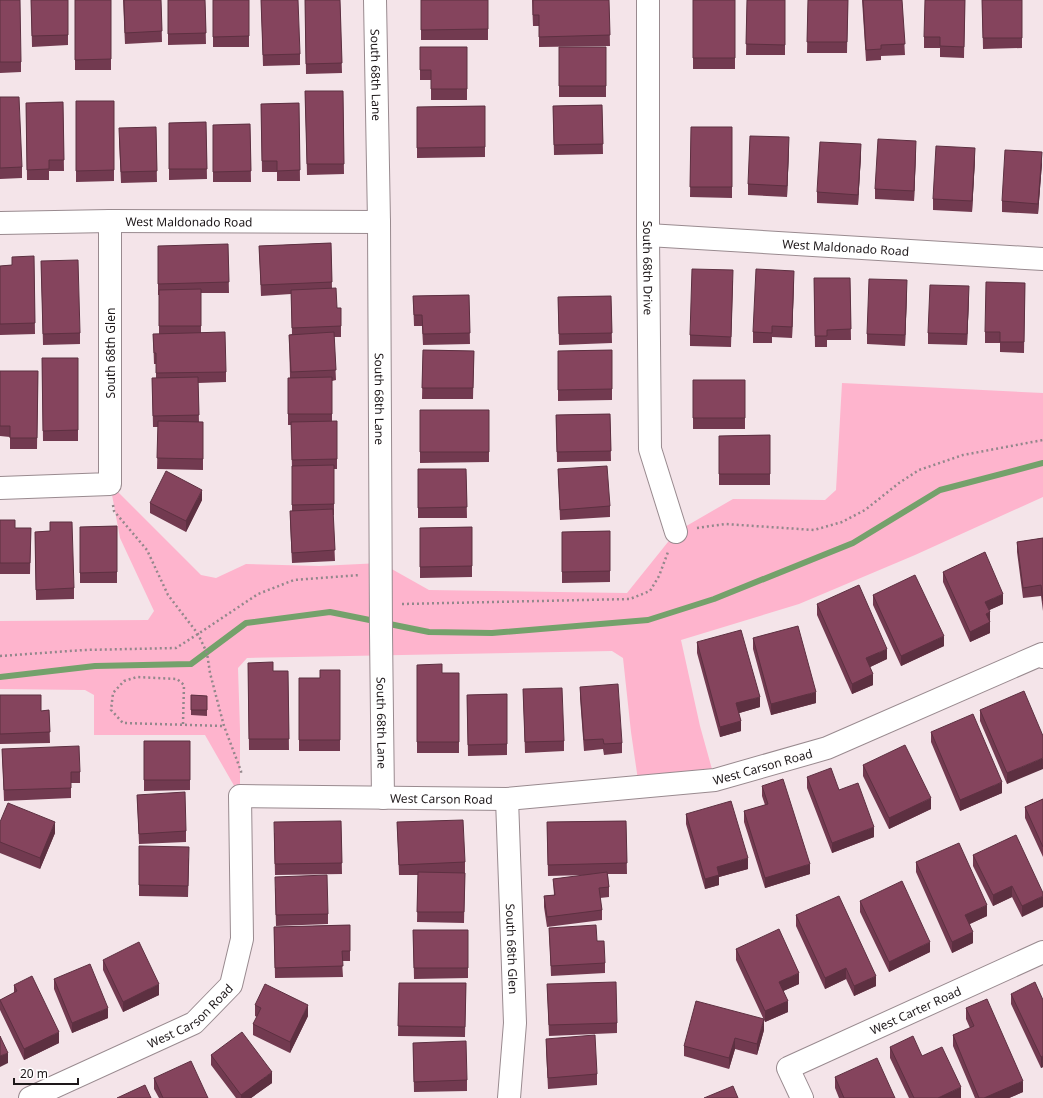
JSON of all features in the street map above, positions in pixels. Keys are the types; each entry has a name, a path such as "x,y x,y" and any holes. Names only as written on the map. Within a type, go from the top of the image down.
{"street":[{"name":"South 68th Lane","path":"375,0 379,222 383,798"},
{"name":"South 68th Drive","path":"648,0 650,449 676,532"},
{"name":"West Maldonado Road","path":"0,223 110,221 379,222"},
{"name":"South 68th Glen","path":"110,221 110,484"},
{"name":"West Maldonado Road","path":"648,235 1043,259"},
{"path":"0,488 110,484"},
{"name":"West Carson Road","path":"30,1098 194,1023 231,985 242,938 240,796 507,799 715,780 827,748 1042,656"},
{"name":"South 68th Glen","path":"507,799 515,1023 509,1098"},
{"name":"West Carter Road","path":"802,1098 788,1068 1043,952"}],"path":[{"path":"381,617 630,599 650,591 659,576 676,532 725,524 814,530 842,522 865,510 899,483 919,470 963,456 1043,440"},
{"path":"110,484 114,511 147,550 168,595 198,634 207,653 210,673 224,726 241,771 240,796"},
{"path":"0,656 84,650 176,648 258,594 294,580 360,575 381,578"},
{"path":"183,724 184,685 177,679 137,677 124,681 113,693 111,710 123,723 224,726"}],"shaded area":[{"path":"842,383 1043,393 1043,497 915,555 799,604 681,640 700,726 715,780 639,787 623,658 612,651 247,658 238,668 240,796 205,735 94,735 94,695 85,690 0,689 0,621 148,620 154,611 120,538 110,484 201,575 216,578 246,564 319,566 381,563 429,590 627,593 676,532 733,499 825,500 836,490"}],"building":[{"path":"0,0 20,0 21,62 0,62"},
{"path":"31,0 68,0 68,35 32,36"},
{"path":"75,0 111,0 111,59 75,60"},
{"path":"124,0 161,0 162,31 125,33"},
{"path":"168,0 205,0 206,33 168,34"},
{"path":"213,0 249,0 249,36 213,37"},
{"path":"261,0 298,0 300,54 263,55"},
{"path":"305,0 340,0 342,63 306,64"},
{"path":"421,0 488,0 488,29 421,30"},
{"path":"533,0 609,0 610,35 539,37 539,15 533,15"},
{"path":"693,0 735,0 735,58 693,58"},
{"path":"747,0 785,0 785,45 746,44"},
{"path":"808,0 848,0 847,42 807,42"},
{"path":"863,0 902,0 905,44 881,45 881,49 866,50"},
{"path":"925,0 965,0 964,47 940,46 940,37 924,37"},
{"path":"982,0 1022,0 1022,38 983,38"},
{"path":"420,47 467,47 467,89 431,89 431,70 420,70"},
{"path":"559,47 606,47 606,86 559,86"},
{"path":"305,91 343,91 344,164 307,164"},
{"path":"0,97 19,97 22,167 0,168"},
{"path":"76,101 114,101 114,170 76,171"},
{"path":"63,102 64,160 49,160 49,169 27,170 26,103"},
{"path":"299,103 300,170 277,171 277,161 262,161 261,104"},
{"path":"602,105 603,144 554,145 553,106"},
{"path":"485,106 485,147 417,148 417,107"},
{"path":"206,122 207,169 169,169 169,123"},
{"path":"250,124 251,171 213,172 213,125"},
{"path":"156,127 157,171 121,172 119,128"},
{"path":"691,127 732,127 732,187 690,187"},
{"path":"750,136 789,137 787,186 748,184"},
{"path":"878,139 916,141 914,191 875,189"},
{"path":"820,142 861,144 858,195 817,192"},
{"path":"936,146 975,148 972,201 933,199"},
{"path":"1005,150 1042,152 1038,204 1002,201"},
{"path":"331,243 332,282 261,285 259,246"},
{"path":"228,244 229,282 158,284 158,246"},
{"path":"34,256 35,323 0,324 0,266 12,265 12,257"},
{"path":"78,260 80,333 43,334 41,261"},
{"path":"692,269 733,270 731,337 690,335"},
{"path":"756,269 794,271 792,327 772,326 772,333 753,332"},
{"path":"814,278 850,278 851,329 827,330 827,336 815,336"},
{"path":"869,279 907,280 905,335 867,334"},
{"path":"986,282 1025,283 1024,342 1000,342 1000,332 985,332"},
{"path":"930,285 969,286 967,334 928,333"},
{"path":"336,288 337,308 341,308 341,326 292,328 291,290"},
{"path":"201,289 201,326 159,326 159,290"},
{"path":"469,295 470,333 423,334 422,315 414,315 413,296"},
{"path":"611,296 612,333 559,334 558,297"},
{"path":"225,332 226,372 156,373 156,353 154,353 153,334"},
{"path":"334,332 336,370 291,372 289,335"},
{"path":"423,350 474,351 473,388 422,388"},
{"path":"612,350 612,389 558,390 558,351"},
{"path":"42,358 78,358 78,430 43,431"},
{"path":"0,371 38,371 37,438 10,438 10,426 0,426"},
{"path":"198,377 199,415 153,416 152,378"},
{"path":"332,377 332,414 288,414 288,378"},
{"path":"693,380 745,380 745,418 693,418"},
{"path":"420,410 489,410 489,452 420,452"},
{"path":"610,414 611,451 557,452 556,415"},
{"path":"158,421 203,422 203,459 157,458"},
{"path":"337,421 337,459 292,460 291,422"},
{"path":"770,435 770,474 719,474 719,436"},
{"path":"334,465 334,504 292,505 292,466"},
{"path":"607,466 610,506 560,510 558,469"},
{"path":"418,469 466,469 467,507 418,508"},
{"path":"166,471 202,490 186,521 150,503"},
{"path":"333,509 335,550 292,553 290,511"},
{"path":"0,520 15,520 15,528 31,528 30,563 0,563"},
{"path":"50,522 72,522 74,588 36,590 35,532 50,531"},
{"path":"117,526 117,572 80,573 80,527"},
{"path":"472,527 472,566 420,567 420,528"},
{"path":"610,531 610,571 562,572 562,532"},
{"path":"1043,538 1043,601 1041,585 1023,588 1017,542"},
{"path":"985,552 1003,594 985,602 990,612 986,614 990,622 970,632 943,572"},
{"path":"915,575 944,636 901,656 873,595"},
{"path":"859,585 887,649 866,658 873,674 852,684 817,604"},
{"path":"798,626 816,692 771,704 753,638"},
{"path":"741,630 760,697 736,703 741,721 720,727 697,642"},
{"path":"273,662 273,671 288,671 289,739 249,739 248,663"},
{"path":"442,664 442,673 459,673 459,742 417,742 417,665"},
{"path":"320,670 340,670 340,740 299,740 299,678 320,678"},
{"path":"618,684 622,743 604,744 603,739 584,740 580,687"},
{"path":"562,688 564,741 525,742 523,689"},
{"path":"1024,691 1043,736 1043,758 1007,773 980,710"},
{"path":"507,694 507,744 468,745 467,695"},
{"path":"0,695 41,695 41,711 49,710 50,732 0,734"},
{"path":"191,695 207,696 207,710 191,710"},
{"path":"973,714 1002,782 960,800 931,732"},
{"path":"144,741 190,741 190,780 144,780"},
{"path":"905,745 931,798 889,818 863,765"},
{"path":"79,746 80,772 71,772 71,788 4,790 2,749"},
{"path":"831,768 839,790 858,783 874,827 832,843 807,777"},
{"path":"783,779 810,864 765,878 744,811 768,804 762,786"},
{"path":"185,792 186,831 139,834 137,795"},
{"path":"1043,799 1043,847 1025,807"},
{"path":"731,801 748,858 717,867 719,875 705,879 686,814"},
{"path":"8,803 55,822 40,858 0,842 0,822"},
{"path":"463,820 465,862 399,865 397,822"},
{"path":"341,821 342,863 275,864 274,822"},
{"path":"626,821 627,863 548,865 547,822"},
{"path":"1016,835 1043,893 1043,896 1022,906 1012,886 993,895 973,855"},
{"path":"959,843 987,905 965,915 973,932 952,942 916,862"},
{"path":"139,846 189,847 188,886 139,885"},
{"path":"418,872 465,873 464,912 417,912"},
{"path":"607,872 609,887 599,888 602,910 547,917 544,896 555,895 553,879"},
{"path":"327,875 328,914 276,915 275,877"},
{"path":"902,881 930,942 889,962 860,901"},
{"path":"839,896 876,976 854,986 846,968 825,978 796,915"},
{"path":"350,925 350,951 342,951 343,966 275,968 274,927"},
{"path":"596,925 597,941 604,941 605,963 551,966 549,928"},
{"path":"779,929 799,973 779,982 788,1001 765,1011 736,949"},
{"path":"413,930 468,930 468,968 414,968"},
{"path":"139,942 159,984 123,1002 103,960"},
{"path":"90,964 108,1008 72,1023 54,979"},
{"path":"32,976 59,1032 24,1049 0,1000 17,991 14,985"},
{"path":"616,982 617,1023 549,1025 547,984"},
{"path":"1035,982 1043,1000 1043,1056 1041,1057 1011,994"},
{"path":"399,983 466,983 465,1027 398,1026"},
{"path":"265,984 308,1005 290,1042 253,1024 261,1008 255,1005"},
{"path":"987,999 1023,1081 984,1098 979,1098 953,1035 974,1026 966,1008"},
{"path":"696,1001 764,1019 757,1044 735,1038 729,1058 684,1046"},
{"path":"242,1032 272,1072 241,1095 211,1055"},
{"path":"595,1035 597,1074 548,1078 546,1039"},
{"path":"0,1036 8,1053 0,1056"},
{"path":"913,1036 922,1056 942,1047 961,1087 938,1098 914,1098 890,1047"},
{"path":"466,1041 467,1080 414,1082 413,1043"},
{"path":"877,1058 895,1098 844,1098 835,1077"},
{"path":"191,1061 208,1098 163,1098 154,1078"},
{"path":"145,1085 151,1098 117,1098"},
{"path":"733,1086 738,1098 704,1098"}],"waterway":[{"path":"0,677 95,666 191,664 246,623 330,612 429,632 492,633 648,620 714,599 853,543 940,490 1043,463"}]}
